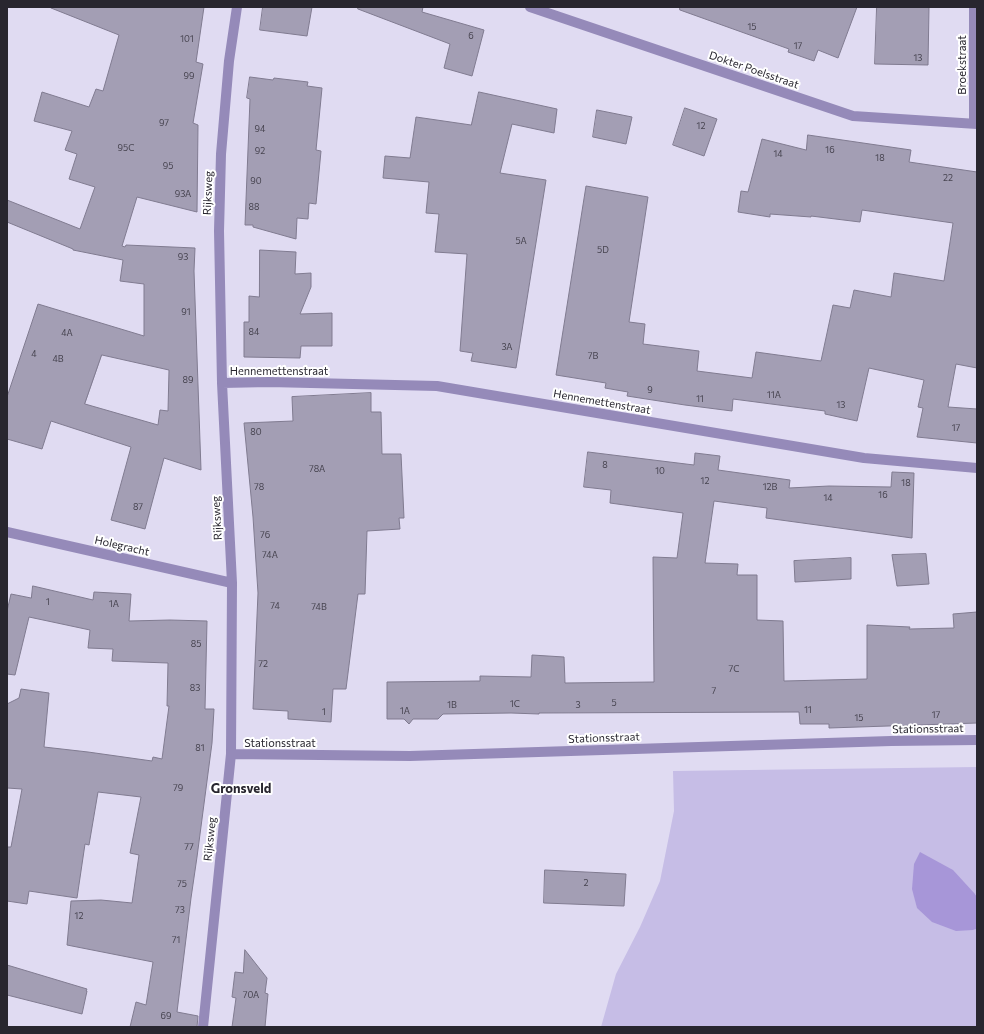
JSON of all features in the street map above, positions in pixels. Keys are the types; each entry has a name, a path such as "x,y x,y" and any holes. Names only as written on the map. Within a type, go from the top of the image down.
{"street":[{"name":"Rijksweg","path":"202,1027 231,754 232,583 222,383 219,231 221,154 229,61 238,7"},
{"name":"Dokter Poelsstraat","path":"530,7 853,116 975,124"},
{"name":"Broekstraat","path":"974,7 975,124"},
{"name":"Hennemettenstraat","path":"222,383 269,382 437,386 864,458 977,468"},
{"name":"Holegracht","path":"7,532 232,583"},
{"name":"Stationsstraat","path":"231,754 410,756 977,740"}],"shaded area":[{"path":"977,767 977,897 975,894 973,930 977,929 977,1027 601,1027 616,974 640,927 660,881 674,811 673,771"},
{"path":"920,852 953,870 975,894 977,897 977,929 956,931 932,922 917,908 912,889 914,864"}],"building":[{"path":"204,7 196,62 203,64 193,123 198,125 197,212 137,197 122,246 195,248 194,271 201,470 164,458 145,529 111,520 131,447 51,421 42,449 7,439 7,397 38,304 144,336 144,284 120,281 123,260 73,250 7,222 7,200 80,229 95,187 69,179 77,154 65,150 72,131 34,121 42,92 89,107 96,89 103,91 119,35 51,8","holes":["102,355 169,370 168,411 160,410 158,425 85,404"]},
{"path":"263,7 312,7 307,36 260,30"},
{"path":"358,7 423,7 422,12 484,30 472,76 444,68 450,44 358,9"},
{"path":"680,7 857,7 838,58 818,50 814,61 788,52 789,49 680,10"},
{"path":"877,7 929,7 928,65 875,64"},
{"path":"250,77 308,82 307,86 322,88 316,150 321,151 316,204 309,203 308,219 297,218 296,239 253,227 253,225 245,225 250,99 247,98"},
{"path":"479,92 557,109 554,133 512,124 500,173 546,180 516,368 471,361 473,353 460,351 467,254 435,252 439,214 426,213 429,182 383,178 385,156 410,158 416,117 471,125"},
{"path":"685,108 717,119 704,156 673,145"},
{"path":"597,110 632,117 626,144 593,137"},
{"path":"808,135 911,150 909,162 977,172 977,368 956,364 948,407 977,409 977,443 917,437 923,408 918,407 924,380 869,368 857,421 825,414 825,411 733,399 732,411 685,405 627,396 628,392 605,388 606,383 556,375 586,186 648,197 629,322 645,324 643,344 699,351 697,371 752,378 756,352 821,361 833,305 850,308 854,290 891,297 894,273 944,281 953,223 862,210 860,222 811,216 770,214 770,217 738,212 741,191 748,192 762,139 806,150"},
{"path":"260,250 296,252 295,274 311,273 311,287 300,314 332,313 332,346 301,346 300,358 244,357 244,322 249,322 249,296 259,297"},
{"path":"371,393 371,412 381,412 382,454 401,454 404,518 399,518 400,529 367,531 365,594 358,594 346,689 333,689 331,722 288,719 288,711 253,709 258,593 253,517 244,423 293,421 292,397"},
{"path":"588,452 694,465 695,453 720,456 718,470 790,480 789,488 829,486 891,487 892,472 914,473 912,538 766,518 767,508 714,501 705,563 738,564 737,575 757,575 757,620 783,621 784,681 867,679 867,625 910,627 909,629 954,628 953,614 977,612 977,723 829,728 829,724 800,724 799,712 443,714 438,719 413,719 409,724 404,719 387,719 387,682 480,681 480,676 531,677 532,655 564,657 565,683 654,682 653,557 677,558 683,513 610,503 611,490 584,487"},
{"path":"926,554 929,584 897,586 892,555"},
{"path":"851,558 851,579 795,582 794,561"},
{"path":"33,586 93,600 94,592 131,594 129,621 207,621 205,709 214,709 212,743 177,1012 198,1016 197,1027 130,1027 136,1002 146,1005 153,962 67,945 71,901 101,900 132,903 139,855 130,853 141,797 98,792 89,845 85,844 77,898 29,891 27,904 7,901 7,847 11,847 22,789 7,788 7,704 19,698 21,689 49,693 44,747 152,761 153,757 162,759 169,706 167,706 168,663 112,661 113,649 88,648 90,630 29,617 15,675 7,674 7,611 11,594 31,598"},
{"path":"545,870 626,874 624,906 544,903"},
{"path":"245,950 267,978 265,993 268,994 265,1027 232,1027 236,998 232,997 235,972 243,973"},
{"path":"7,965 87,989 82,1014 7,995"}],"district":[{"name":"Gronsveld","path":"241,789"}]}
